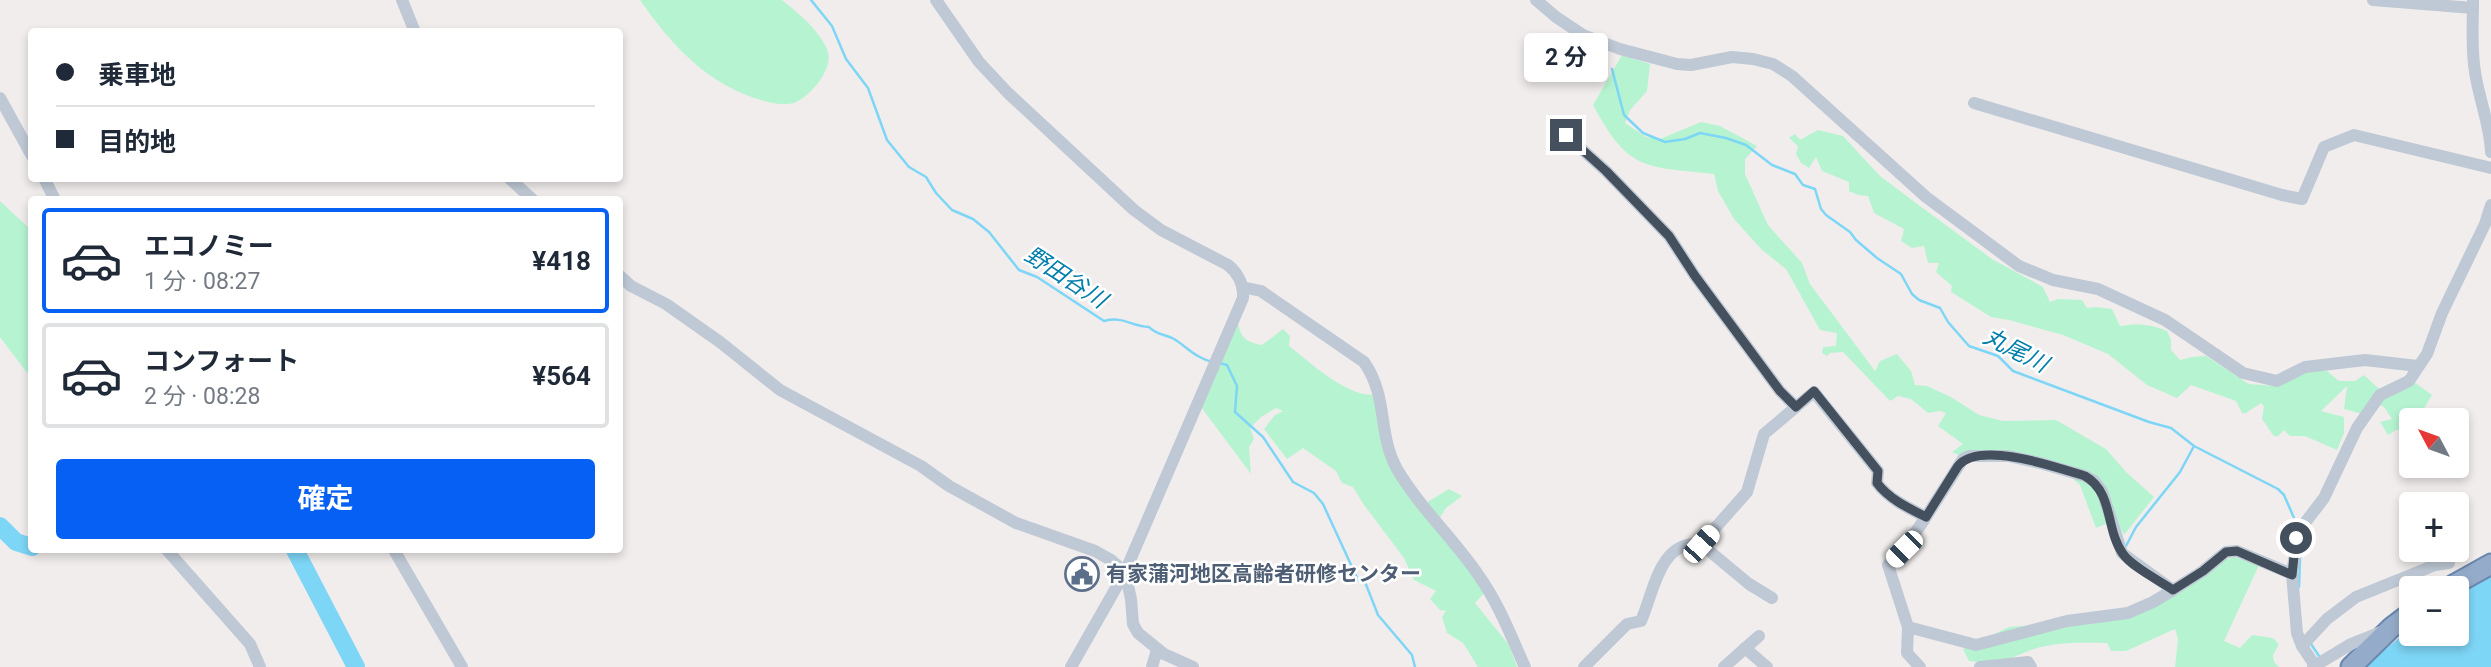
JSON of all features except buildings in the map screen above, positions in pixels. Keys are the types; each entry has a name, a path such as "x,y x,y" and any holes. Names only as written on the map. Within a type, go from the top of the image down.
{"highway":[{"path":"2469,576 2491,564"},
{"path":"2351,667 2399,622"}],"street":[{"path":"402,0 413,28"},
{"path":"936,0 979,62 1008,93 1134,210 1161,230 1228,265 1237,274 1242,287 1243,298 1125,572 1071,667"},
{"path":"1536,0 1583,35 1677,65 1732,57 1773,64 1792,76 1926,197 2019,266 2053,280 2098,289 2165,320 2243,373 2277,381 2305,367 2365,360 2418,366"},
{"path":"2373,0 2473,4 2474,72 2491,138 2491,152"},
{"path":"0,98 28,149"},
{"path":"1975,103 2302,199 2324,147 2354,135 2491,168"},
{"path":"1566,135 1606,171 1669,236 1695,276 1780,391 1796,407"},
{"path":"513,182 529,196"},
{"path":"2391,628 2351,644 2318,664 2306,642 2297,633 2292,575 2300,530 2324,498 2357,428 2380,396 2409,381 2427,354 2442,313 2485,225 2491,205"},
{"path":"623,279 631,286 666,304 720,342 780,390 921,466 949,486 1016,523 1096,551 1111,560 1125,572 1133,624 1138,633 1157,650 1193,667"},
{"path":"1242,287 1261,291 1364,362 1374,376 1380,395 1385,431 1397,468 1479,575 1502,613 1525,667"},
{"path":"1701,544 1747,492 1764,434 1814,391 1878,471 1877,483 1883,491 1926,517"},
{"path":"1920,667 1907,653 1908,627 1888,565 1904,549 1958,466 1969,456 2008,456 2085,476 2094,481 2102,491 2122,553 2173,590"},
{"path":"1584,667 1627,624 1641,621 1659,570 1671,554 1686,544 1701,544 1749,584 1772,598"},
{"path":"1908,627 1976,645 2067,621 2128,613 2173,590 2226,552 2237,551 2292,575"},
{"path":"170,553 250,644 260,667"},
{"path":"396,553 462,667"},
{"path":"2306,642 2327,618 2356,597 2435,565 2449,563"},
{"path":"1724,667 1759,636"},
{"path":"1745,648 1767,667"},
{"path":"1152,667 1157,650"},
{"path":"1980,667 2028,662 2031,667"}],"green space":[{"path":"640,0 782,0 808,23 825,44 829,59 827,67 813,89 794,103 774,103 747,95 710,76 694,63 666,34"},
{"path":"1622,55 1650,64 1647,91 1630,110 1625,123 1646,137 1660,139 1701,122 1720,126 1757,146 1745,159 1745,174 1768,225 1802,263 1810,284 1875,371 1880,361 1897,354 1911,371 1915,385 1927,386 1951,397 1979,415 2003,421 2056,420 2106,449 2126,472 2154,497 2124,535 2116,520 2096,528 2080,485 2057,465 1959,455 1952,452 1963,444 1938,426 1946,413 1928,413 1911,399 1898,396 1890,401 1843,352 1830,353 1827,356 1822,353 1823,347 1836,346 1837,333 1820,330 1786,269 1762,250 1734,219 1718,191 1714,174 1641,162 1617,143 1606,127 1593,105"},
{"path":"1818,130 1843,136 1880,176 1992,259 2043,287 2050,302 2058,299 2082,300 2087,308 2112,309 2120,326 2144,325 2167,331 2171,350 2180,360 2206,356 2249,384 2277,386 2308,370 2327,371 2339,381 2355,381 2364,375 2378,388 2396,392 2414,382 2432,395 2424,408 2399,408 2399,430 2388,435 2380,422 2392,419 2384,407 2371,400 2362,414 2344,409 2347,386 2321,411 2344,417 2344,433 2337,450 2305,436 2290,436 2284,430 2277,437 2273,435 2262,419 2264,406 2261,403 2242,413 2236,401 2191,385 2177,398 2147,385 2108,354 2063,335 1991,317 1951,292 1952,286 1936,272 1939,263 1928,263 1924,246 1912,248 1901,241 1904,229 1874,213 1868,196 1849,191 1849,182 1822,171 1816,157 1809,168 1801,163 1796,154 1798,146 1789,138 1795,134 1800,140"},
{"path":"0,201 28,227 28,374 0,337"},
{"path":"1238,323 1245,338 1262,345 1283,329 1290,336 1289,346 1331,378 1355,391 1377,394 1381,435 1419,507 1449,489 1462,496 1446,508 1434,527 1472,572 1485,592 1475,603 1509,645 1517,667 1478,667 1463,643 1447,633 1442,617 1446,611 1440,610 1430,599 1436,591 1414,580 1404,558 1353,487 1342,483 1336,471 1303,448 1287,459 1264,429 1275,415 1283,411 1276,408 1250,428 1254,439 1249,447 1251,474 1201,407"},
{"path":"2235,557 2259,565 2224,641 2240,648 2252,635 2273,638 2279,644 2273,655 2274,662 2279,667 2175,667 2178,639 2175,629 2126,651 2111,651 2107,643 2065,643 2040,647 2005,660 1984,662 1969,661 1963,649 2009,627 2130,617 2224,560"}],"water":[{"path":"2491,576 2491,667 2364,667 2399,638 2399,646 2469,646 2469,589"}],"waterway":[{"name":"野田谷川","path":"811,0 832,26 846,59 868,88 887,140 909,167 926,177 952,210 973,219 989,232 1019,270 1037,277 1104,321 1122,320 1149,327 1213,362"},
{"name":"丸尾川","path":"1612,69 1624,115 1643,133 1665,142 1700,133 1726,138 1746,145 1772,165 1795,174 1803,185 1815,189 1821,209 1826,215 1850,232 1877,258 1901,274 1912,294 1919,300 1940,308 1948,322 1969,346 1998,356 2013,371 2171,428 2194,446 2278,489 2284,495 2298,527"},
{"name":"野田谷川","path":"1219,363 1227,365 1237,386 1235,412 1263,437 1293,482 1314,493 1323,504 1358,580 1365,582 1378,615 1412,655 1415,667"},
{"path":"2126,546 2136,527 2180,472 2194,446"},
{"path":"0,526 16,542 28,546"},
{"name":"丸尾川","path":"2299,587 2300,559 2305,536 2302,532"},
{"path":"297,553 356,667"},
{"name":"丸尾川","path":"2311,644 2321,659"}],"place":[{"name":"有家蒲河地区高齢者研修センター","path":"1082,574"}],"route":[{"path":"1566,135 1606,171 1669,236 1695,276 1780,391 1796,407 1814,391 1878,471 1877,483 1883,491 1900,503 1926,517 1958,466 1969,456 2008,456 2085,476 2094,481 2102,491 2122,553 2173,590 2226,552 2237,551 2292,575 2296,538"}]}
